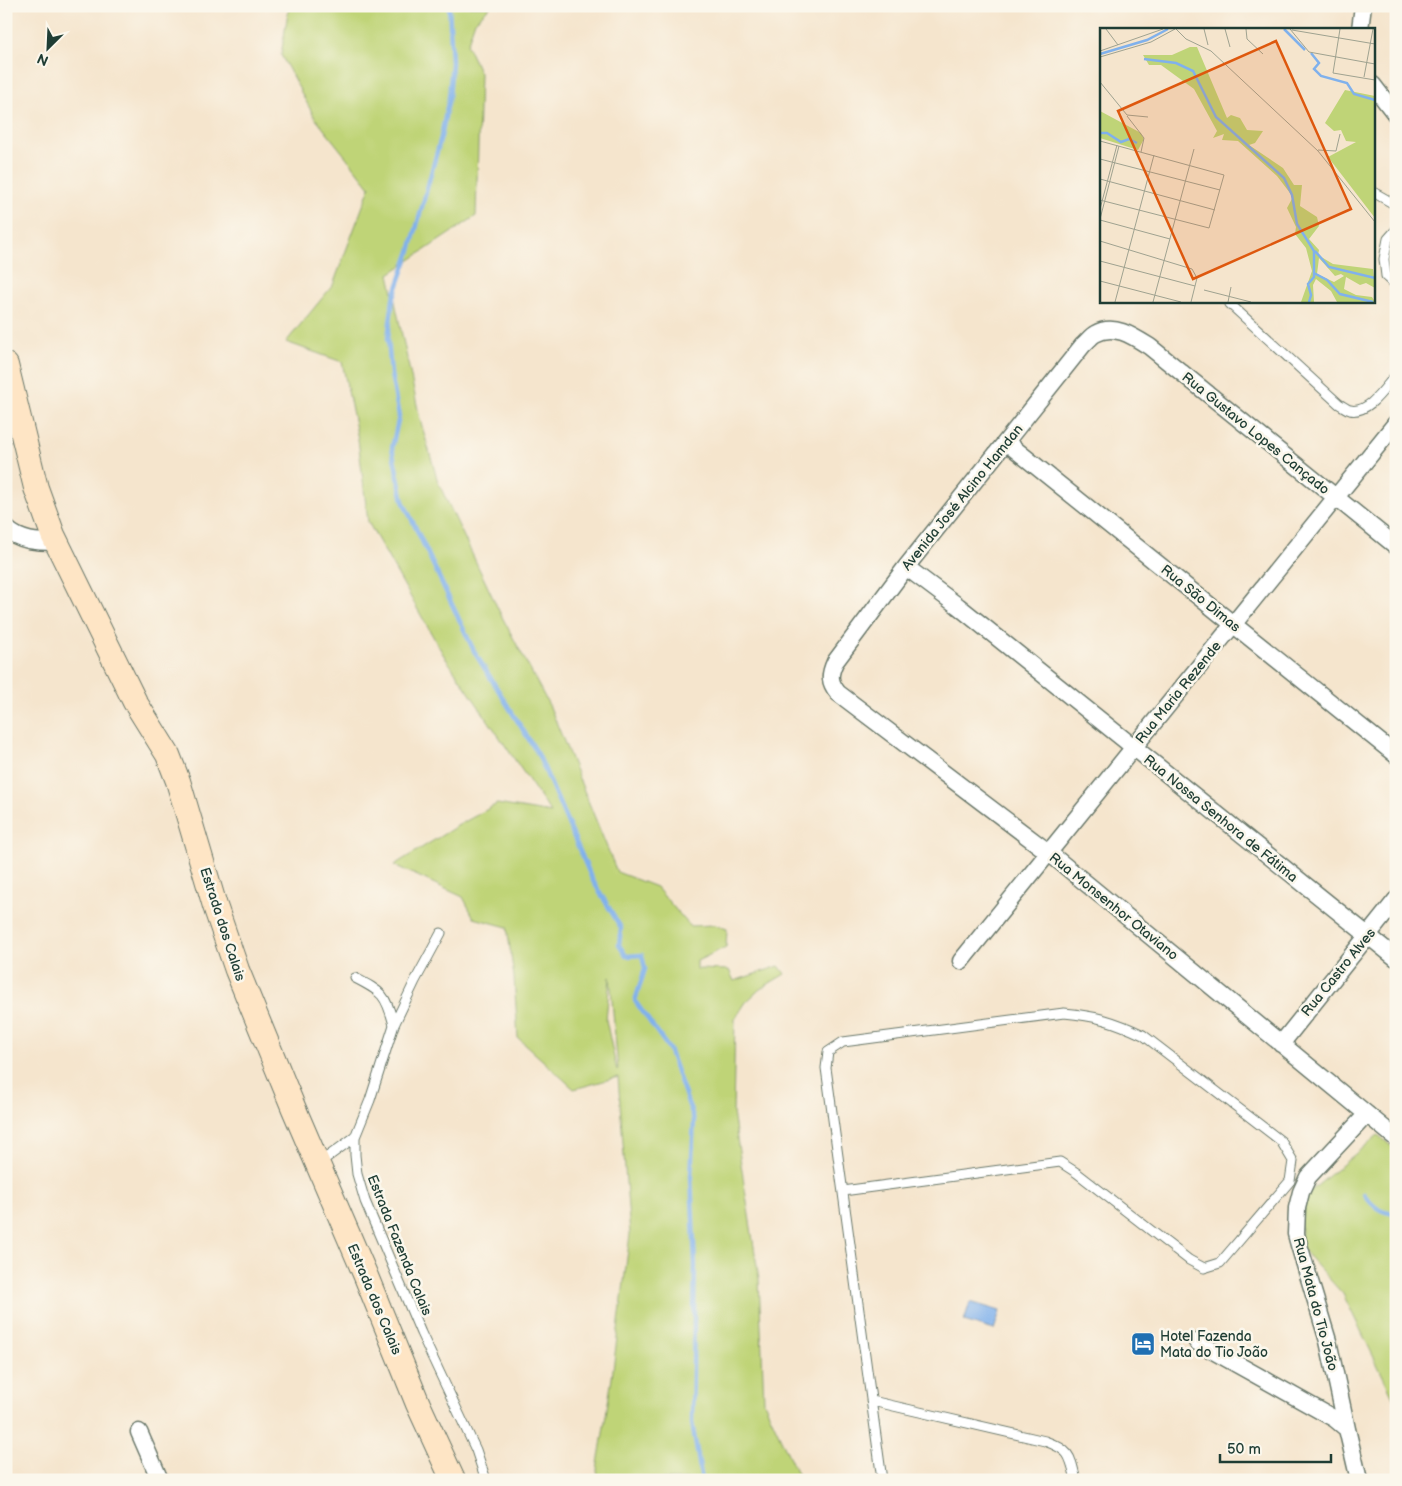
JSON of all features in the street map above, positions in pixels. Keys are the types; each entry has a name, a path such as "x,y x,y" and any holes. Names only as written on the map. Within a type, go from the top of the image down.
{"street":[{"path":"1374,86 1396,115"},
{"name":"Avenida José Alcino Hamdan","path":"830,679 830,672 835,662 906,567 1083,345 1094,334 1111,329"},
{"name":"Rua Gustavo Lopes Cançado","path":"1111,329 1131,334 1150,347 1396,546"},
{"name":"Estrada dos Calais","path":"6,365 36,488 56,542 134,702 168,755 178,781 215,906 237,970 418,1404 454,1480"},
{"name":"Rua Maria Rezende","path":"961,960 1396,423"},
{"name":"Rua São Dimas","path":"1006,442 1234,623 1396,755"},
{"path":"6,528 21,539 56,542"},
{"name":"Rua Nossa Senhora de Fátima","path":"906,567 958,606 1396,958"},
{"name":"Rua Monsenhor Otaviano","path":"830,679 838,693 1048,852 1396,1138"},
{"name":"Rua Castro Alves","path":"1281,1044 1396,900"},
{"name":"Rua Mata do Tio João","path":"1359,1480 1328,1341 1296,1234 1297,1208 1301,1192 1308,1177 1367,1114"},
{"path":"1197,1342 1322,1410 1347,1429"},
{"path":"139,1432 160,1480"}],"lane":[{"path":"1374,193 1396,205"},
{"path":"1396,230 1388,239 1384,259 1386,276 1396,285"},
{"path":"1229,302 1332,397 1349,410 1358,410 1370,404 1396,375"},
{"name":"Estrada Fazenda Calais","path":"441,933 394,1025 370,1100 355,1137 357,1174 365,1201 421,1333 476,1450 486,1480"},
{"path":"355,978 375,988 384,996 390,1008 394,1025"},
{"path":"843,1191 1060,1162 1077,1173 1189,1260 1204,1268 1220,1263 1290,1181 1293,1161 1281,1141 1143,1035 1118,1023 1092,1015 1064,1013 843,1042 828,1052 826,1068 882,1480"},
{"path":"318,1163 355,1137"},
{"path":"872,1401 1045,1441 1062,1448 1070,1459 1076,1480"}],"green space":[{"path":"289,6 491,6 475,21 467,45 480,73 476,216 389,274 420,419 438,482 501,615 550,707 617,872 656,887 690,926 715,925 727,929 726,947 697,961 697,969 729,970 734,981 779,966 785,974 760,989 746,1002 735,1019 733,1113 759,1279 764,1402 800,1480 599,1480 597,1470 612,1378 630,1234 618,1077 574,1089 518,1038 514,977 507,927 474,918 463,897 394,865 497,804 551,813 443,654 368,522 358,439 342,362 286,342 333,285 370,187 315,118 281,55","holes":["610,977 618,1070 606,1020"]},
{"path":"1378,1135 1396,1150 1396,1403 1343,1294 1301,1248 1300,1200"}],"water":[{"path":"970,1302 1000,1311 994,1330 964,1321"}],"waterway":[{"path":"449,6 452,63 449,97 441,137 410,251 393,299 388,338 391,374 399,416 392,448 403,501 475,653 538,754 592,879 621,928 619,945 626,956 642,955 645,969 635,1001 669,1049 694,1120 691,1176 695,1265 692,1423 702,1480"},
{"path":"1364,1194 1377,1208 1396,1214"}],"place":[{"name":"Hotel Fazenda Mata do Tio João","path":"1143,1344"}]}
